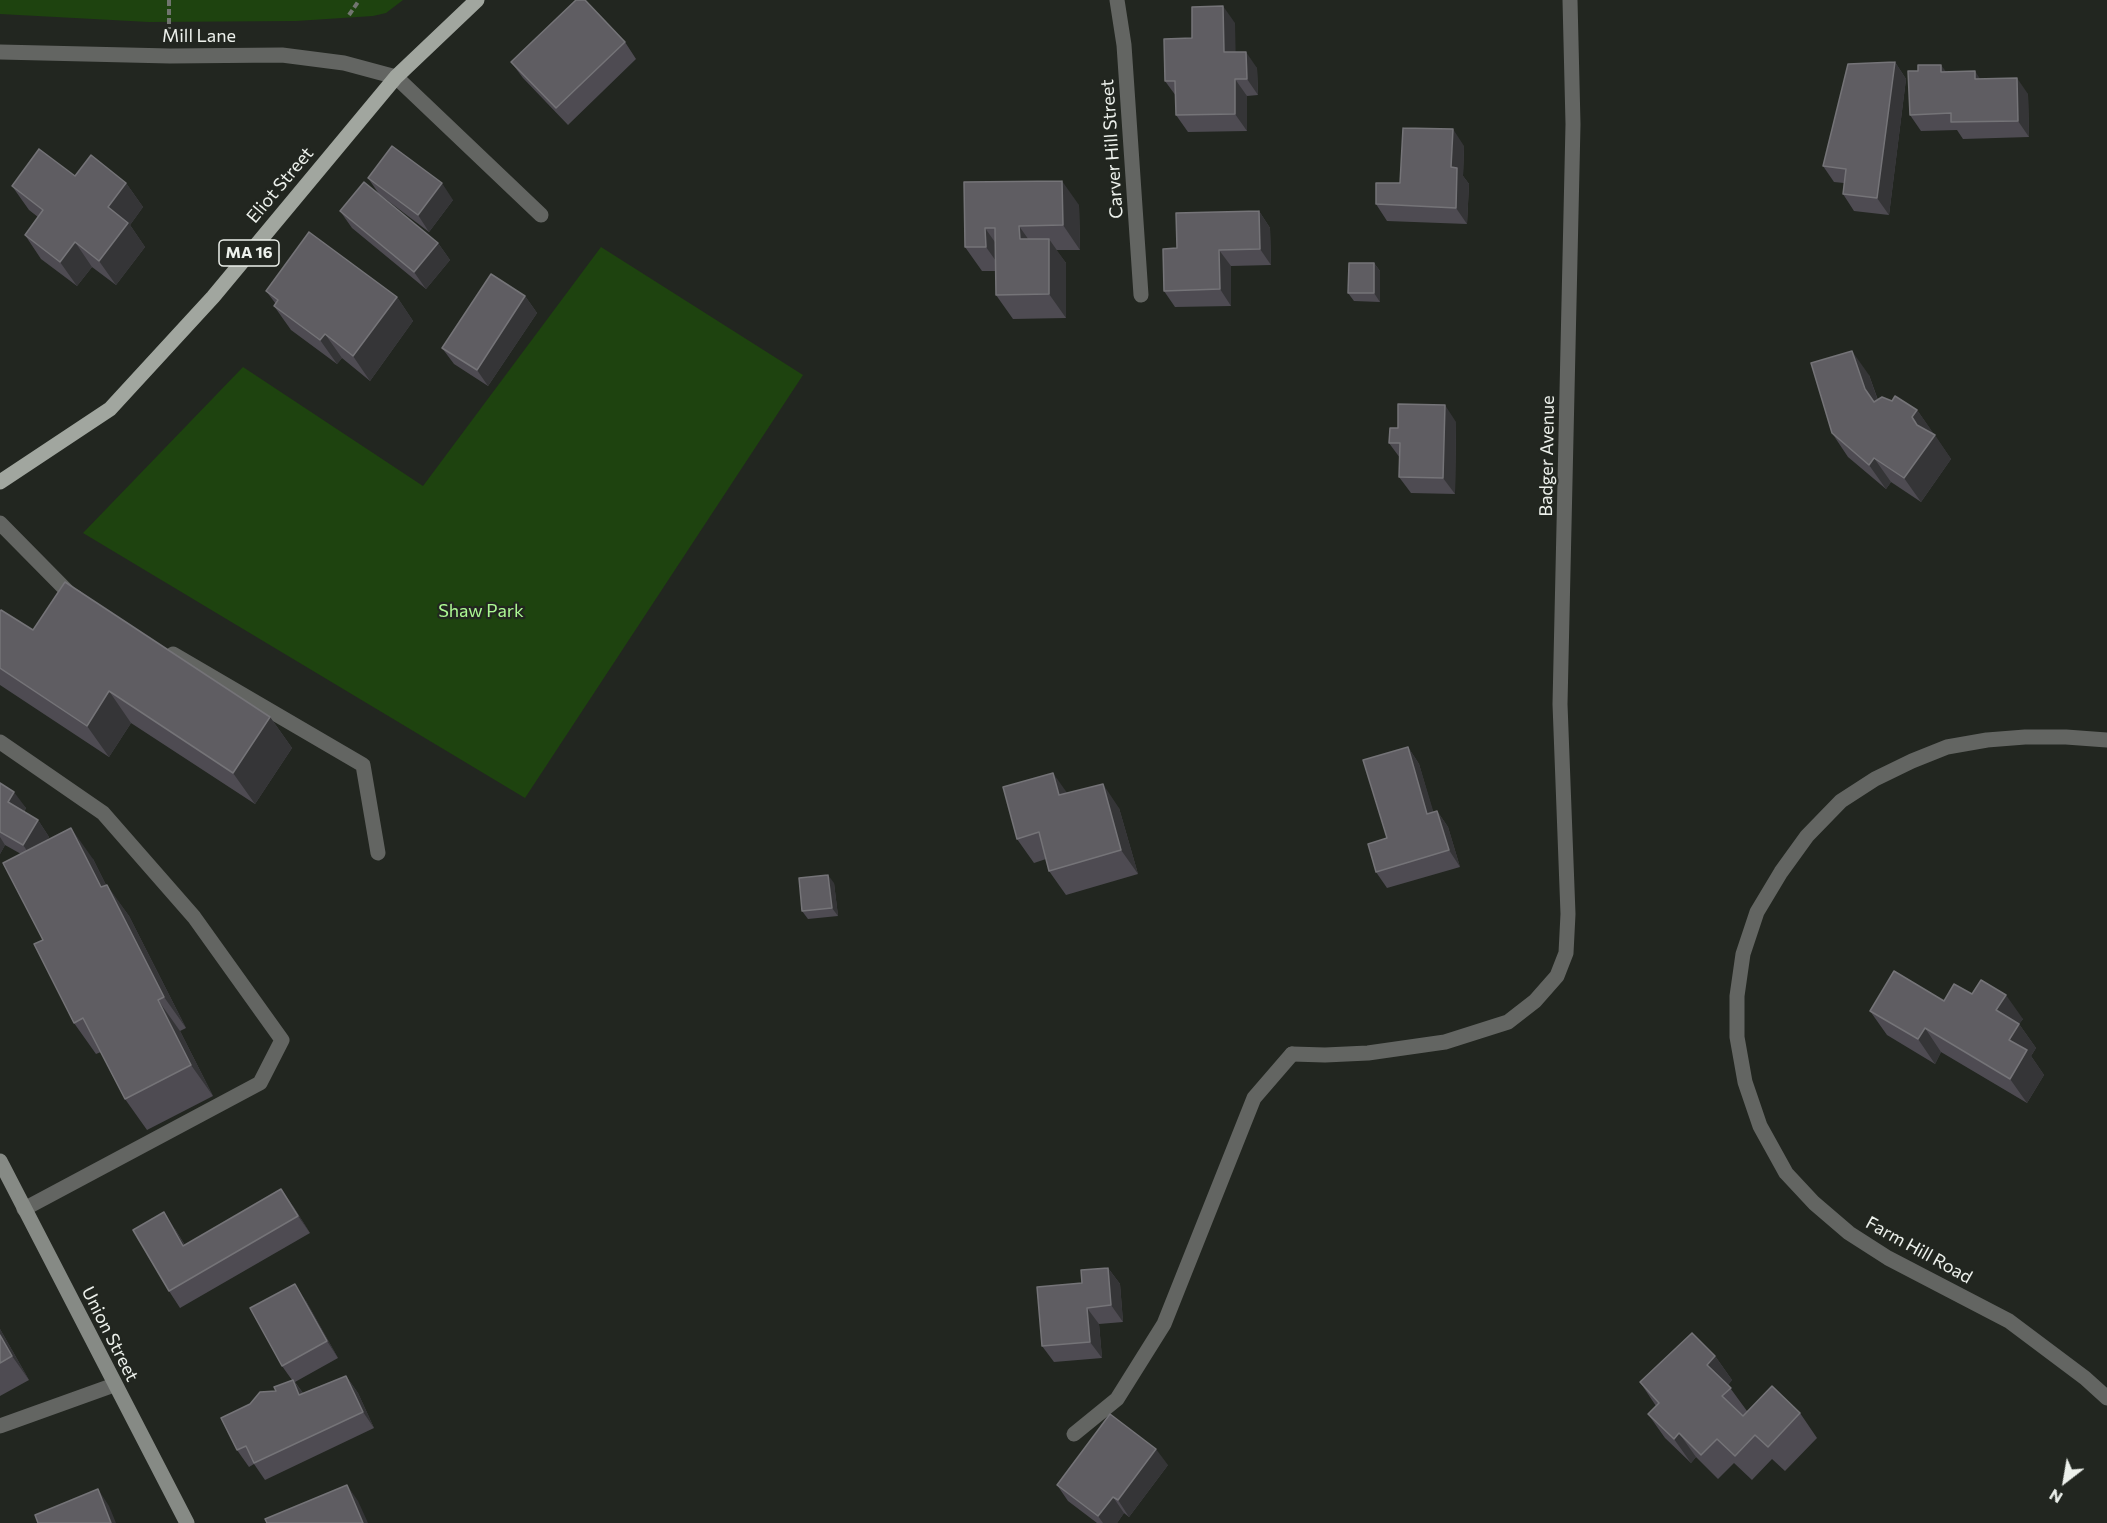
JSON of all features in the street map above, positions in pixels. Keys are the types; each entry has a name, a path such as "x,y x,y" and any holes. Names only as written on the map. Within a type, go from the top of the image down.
{"main road":[{"name":"Eliot Street","path":"0,482 110,410 213,297 396,77 477,0"}],"street":[{"name":"Carver Hill Street","path":"1117,0 1124,45 1141,296"},
{"name":"Badger Avenue","path":"1074,1434 1118,1399 1164,1324 1254,1098 1292,1054 1333,1055 1378,1052 1444,1042 1508,1022 1535,1001 1557,976 1566,953 1568,914 1560,704 1572,147 1570,0"},
{"name":"Mill Lane","path":"0,52 170,56 282,55 344,63 396,77"},
{"path":"396,77 541,215"},
{"path":"0,523 70,594 90,606"},
{"path":"161,647 363,765 378,853"},
{"name":"Farm Hill Road","path":"2107,740 2025,737 1987,740 1947,747 1875,779 1841,801 1800,845 1757,912 1743,954 1737,996 1737,1037 1745,1082 1760,1126 1786,1173 1814,1203 1849,1233 1888,1258 2009,1321 2085,1378 2107,1398"},
{"path":"0,742 103,813 194,917 282,1040 260,1083 24,1209"},
{"name":"Union Street","path":"0,1161 187,1523"},
{"path":"0,1426 114,1385"}],"path":[{"path":"349,15 358,2"}],"green space":[{"path":"0,0 403,0 386,13 373,16 296,21 149,22 0,14"},
{"name":"Shaw Park","path":"601,247 803,375 525,798 83,533 243,367 423,486"}],"building":[{"path":"576,0 585,0 625,42 556,108 511,62"},
{"path":"1223,6 1224,52 1246,52 1247,79 1235,79 1235,114 1176,115 1175,81 1165,81 1164,39 1192,38 1192,7"},
{"path":"1895,62 1877,198 1843,194 1846,169 1823,166 1848,64"},
{"path":"1918,65 1941,65 1941,72 1975,71 1975,79 2017,78 2018,121 1951,122 1951,113 1910,115 1908,71 1918,71"},
{"path":"1403,128 1453,129 1451,167 1457,168 1456,208 1376,204 1376,183 1400,183"},
{"path":"392,146 442,183 418,215 368,178"},
{"path":"39,149 75,176 91,155 126,183 108,207 128,223 99,261 75,242 60,262 25,235 43,210 12,186"},
{"path":"1062,181 1063,225 1019,226 1020,239 1049,239 1049,294 996,295 995,228 985,228 986,247 965,247 964,182"},
{"path":"364,182 438,243 414,272 340,211"},
{"path":"1259,211 1260,249 1219,250 1220,289 1164,291 1163,249 1177,248 1176,213"},
{"path":"309,232 397,297 353,356 325,334 320,340 274,306 278,300 266,291"},
{"path":"1349,263 1374,263 1374,293 1348,293"},
{"path":"491,274 525,296 477,370 442,348"},
{"path":"1852,351 1865,389 1874,402 1882,397 1892,401 1895,396 1917,410 1912,417 1917,425 1935,435 1904,478 1874,458 1869,465 1832,433 1811,363"},
{"path":"1398,404 1445,405 1443,478 1399,477 1400,443 1389,443 1390,428 1398,428"},
{"path":"65,582 270,717 233,773 109,691 87,726 0,668 0,611 33,630"},
{"path":"1408,747 1427,814 1437,811 1449,850 1376,872 1368,844 1387,838 1363,760"},
{"path":"1053,773 1059,795 1103,784 1121,850 1049,871 1039,832 1017,839 1003,787"},
{"path":"0,783 14,792 8,802 38,820 23,845 0,832"},
{"path":"71,828 101,887 107,885 164,997 158,1000 191,1065 125,1099 83,1018 74,1023 34,944 43,940 3,863"},
{"path":"828,875 832,908 802,911 799,878"},
{"path":"1894,971 1944,1001 1954,984 1972,994 1981,980 2006,995 1996,1010 2019,1024 2009,1040 2027,1050 2010,1079 1925,1028 1918,1039 1870,1011"},
{"path":"281,1189 298,1216 169,1291 133,1230 164,1212 183,1246"},
{"path":"1108,1268 1111,1305 1087,1308 1090,1342 1042,1346 1037,1287 1082,1283 1081,1270"},
{"path":"295,1284 327,1341 282,1366 250,1308"},
{"path":"1692,1333 1715,1356 1707,1365 1731,1388 1722,1396 1743,1416 1772,1386 1800,1413 1768,1447 1755,1435 1735,1456 1717,1439 1701,1455 1679,1433 1674,1439 1648,1414 1659,1403 1640,1382"},
{"path":"0,1335 12,1356 0,1363"},
{"path":"346,1376 363,1412 254,1463 246,1446 237,1450 221,1418 250,1404 260,1392 276,1391 274,1387 293,1380 299,1395"},
{"path":"1110,1414 1156,1449 1118,1500 1113,1497 1098,1516 1057,1485"},
{"path":"347,1485 363,1523 267,1523 265,1519"},
{"path":"98,1489 111,1523 38,1523 35,1515"}]}
